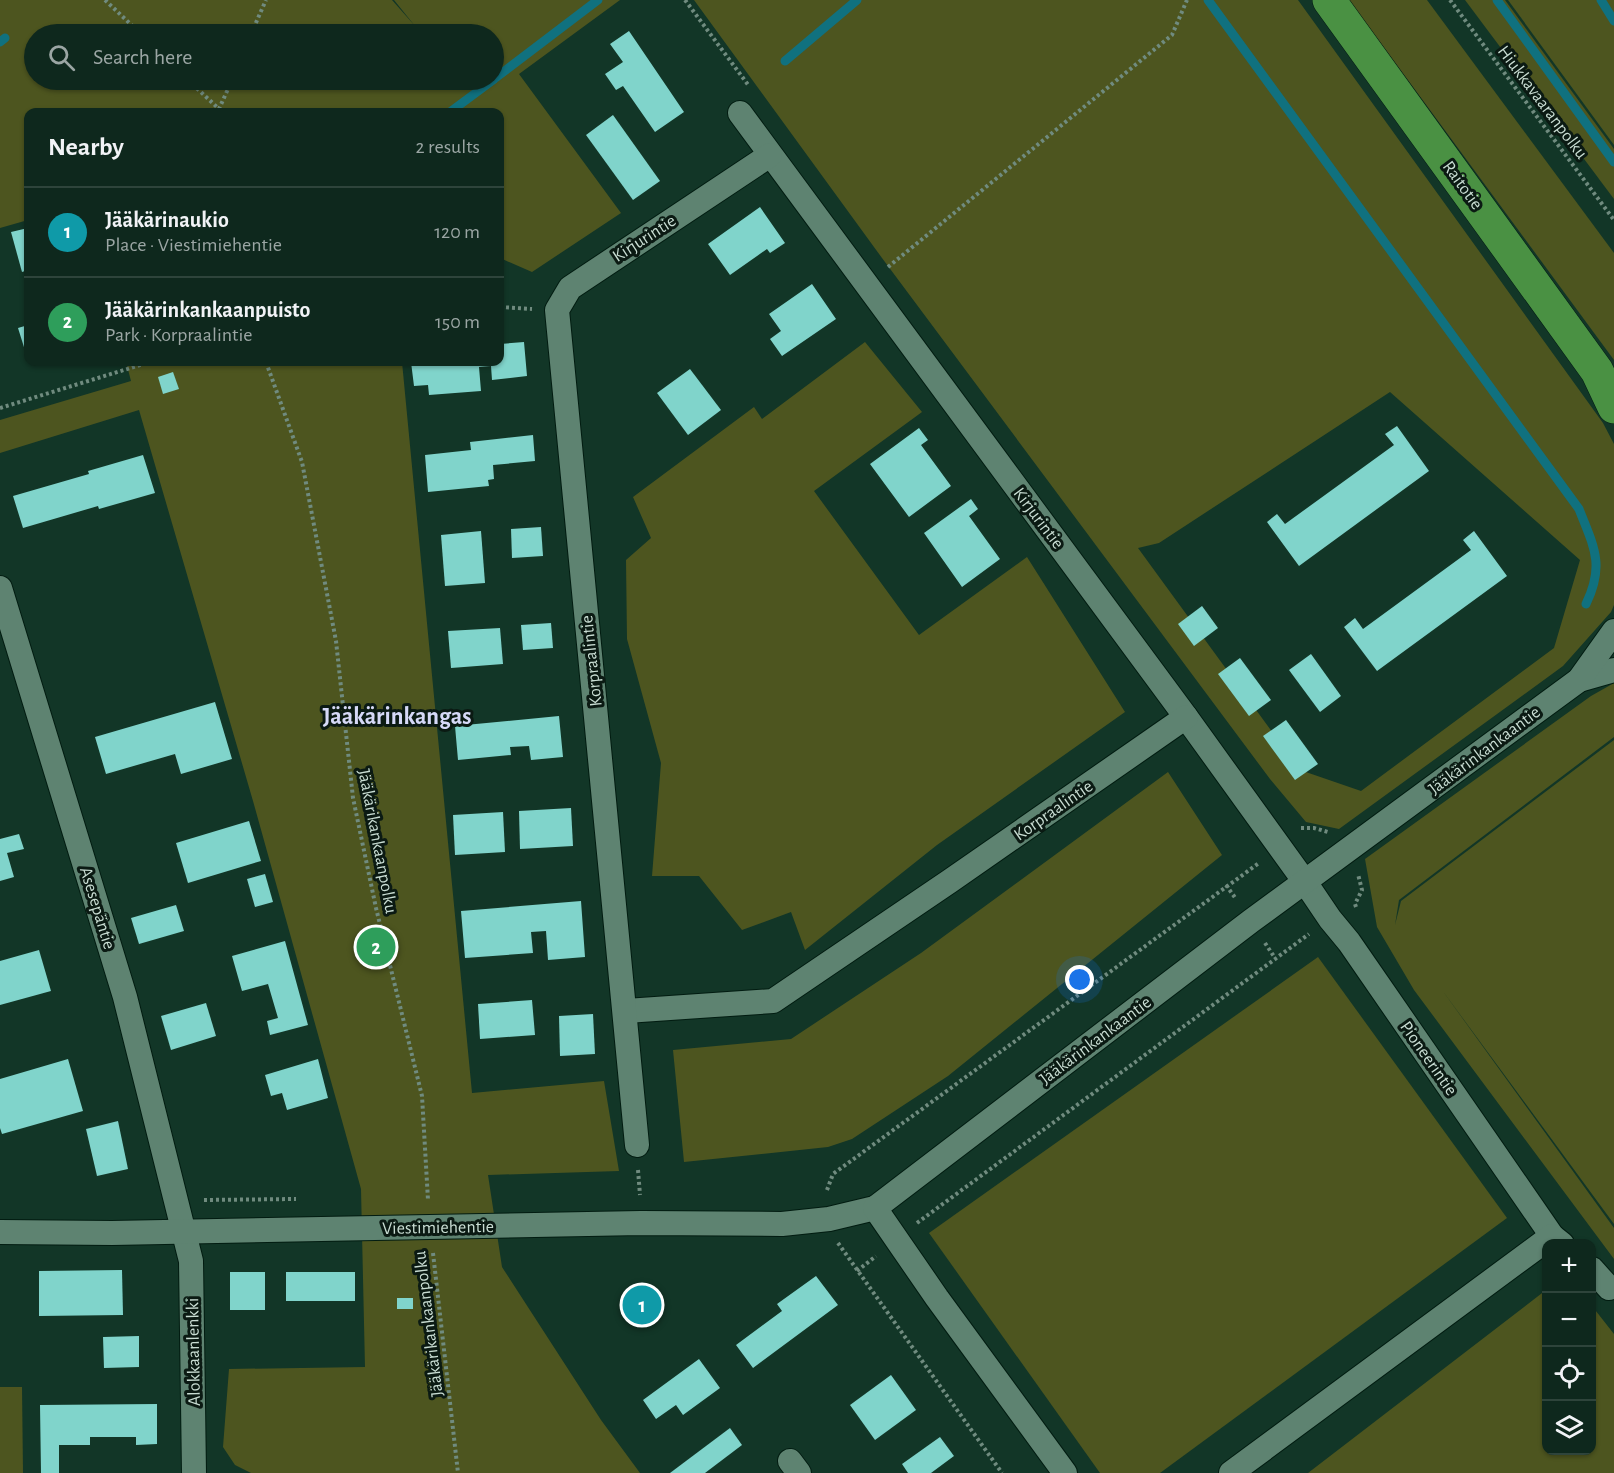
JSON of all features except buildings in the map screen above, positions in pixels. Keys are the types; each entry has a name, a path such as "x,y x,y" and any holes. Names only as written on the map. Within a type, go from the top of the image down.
{"main road":[{"name":"Raitotie","path":"1329,0 1605,378 1614,407"}],"street":[{"name":"Kirjurintie","path":"740,113 1305,882"},
{"name":"Kirjurintie","path":"557,310 570,288 770,155"},
{"name":"Korpraalintie","path":"557,310 626,1011 637,1145"},
{"name":"Asesepäntie","path":"0,588 125,997 185,1232"},
{"name":"Jääkärinkankaantie","path":"875,1208 1305,882 1579,680 1614,631"},
{"name":"Jääkärinkankaantie","path":"1579,680 1614,669"},
{"name":"Korpraalintie","path":"626,1011 773,1001 950,882 1186,717"},
{"name":"Pioneerintie","path":"1305,882 1556,1239"},
{"name":"Viestimiehentie","path":"0,1232 185,1232 641,1223 782,1224 829,1219 875,1208"},
{"path":"875,1208 895,1239 1065,1473"},
{"name":"Alokkaanlenkki","path":"185,1232 191,1261 194,1473"},
{"name":"Pioneerintie","path":"1230,1473 1542,1251"},
{"path":"1596,1273 1609,1288"}],"path":[{"path":"105,0 130,24"},
{"path":"255,24 266,0"},
{"path":"885,269 1172,35 1187,0"},
{"name":"Hiukkavaaranpolku","path":"1450,0 1614,220"},
{"path":"198,90 216,108"},
{"path":"220,108 228,90"},
{"path":"0,408 137,366"},
{"name":"Jääkärikankaanpolku","path":"267,366 302,462 336,641 353,798 376,908 422,1096 430,1227 458,1473"},
{"path":"1002,1473 836,1240 825,1196 833,1174 1302,830"},
{"path":"857,1271 895,1239 1265,965 1355,904"},
{"path":"637,1145 641,1223"}],"green space":[{"path":"0,0 392,0 413,24 24,24 24,90 504,90 504,24 413,24 394,0 620,0 519,74 621,213 532,272 504,260 504,108 24,108 24,221 0,228"},
{"path":"694,0 1298,0 1603,423 1614,444 1614,605 1611,612 1563,666 1339,829 1306,822 1270,779 882,258","holes":["1390,392 1580,560 1554,648 1361,791 1300,770 1138,548 1159,543"]},
{"path":"1349,0 1427,0 1614,253 1614,360"},
{"path":"1465,0 1505,0 1614,149 1614,199"},
{"path":"1508,0 1614,0 1614,145"},
{"path":"865,342 922,412 814,491 919,635 1027,557 1125,712 937,845 805,950 791,912 742,930 699,876 652,876 661,763 627,639 626,560 651,538 633,497 754,407 762,419"},
{"path":"127,366 402,366 472,1093 604,1081 619,1171 488,1175 502,1267 601,1420 640,1473 251,1473 235,1465 223,1447 229,1369 365,1367 361,1189 253,801 139,410 0,453 0,420 131,381"},
{"path":"1614,683 1614,737 1399,900 1395,925 1401,901 1614,740 1614,1224 1442,990 1614,1228 1614,1259 1414,990 1377,927 1365,859 1591,696"},
{"path":"1168,772 1222,855 948,1076 852,1139 828,1147 684,1162 673,1050 791,1039 921,953"},
{"path":"1318,957 1507,1218 1160,1473 1100,1473 929,1233"},
{"path":"1542,1293 1542,1455 1596,1455 1596,1311 1614,1334 1614,1473 1308,1473"},
{"path":"0,1387 22,1387 23,1473 0,1473"}],"waterway":[{"path":"504,71 598,0"},
{"path":"785,61 857,0"},
{"path":"1208,0 1579,509 1593,545 1596,567 1592,590 1586,604"},
{"path":"1497,0 1614,162"},
{"path":"1601,0 1614,21"},
{"path":"0,42 5,38"},
{"path":"455,108 480,90"}],"place":[{"name":"Jääkärinkankaanpuisto","path":"376,947"},
{"name":"Jääkärinaukio","path":"642,1305"}],"district":[{"name":"Jääkärinkangas","path":"397,716"}]}
